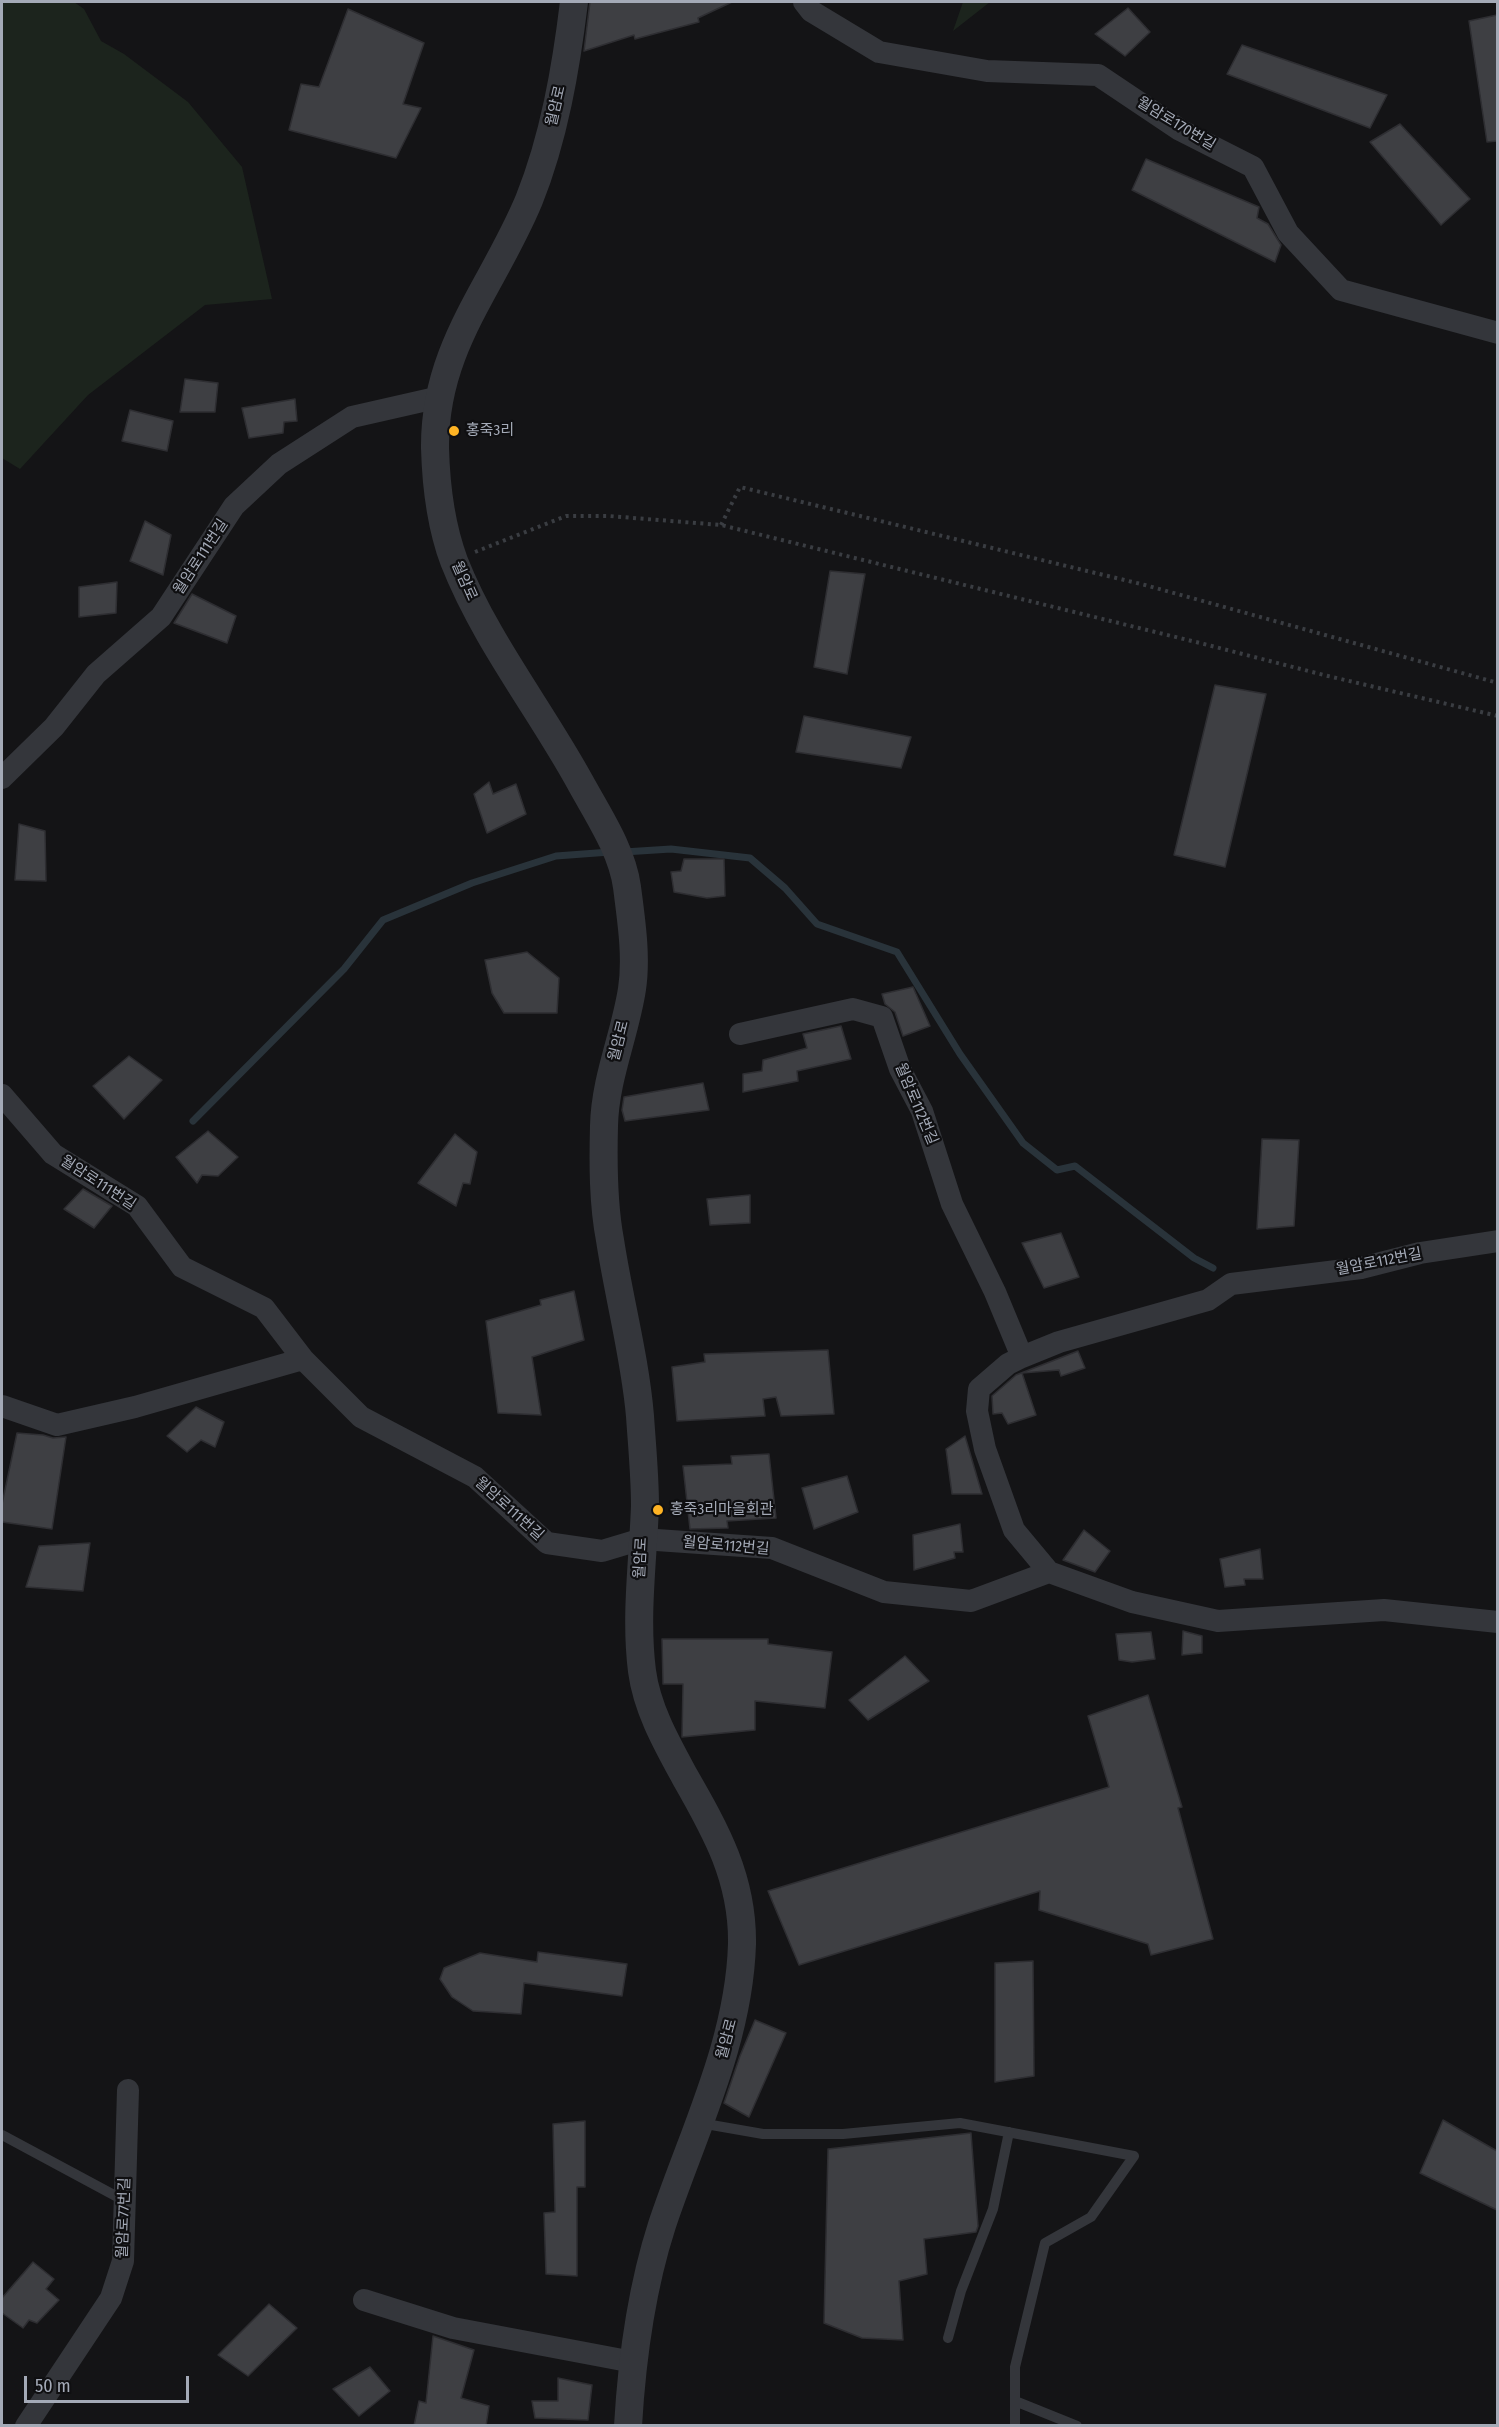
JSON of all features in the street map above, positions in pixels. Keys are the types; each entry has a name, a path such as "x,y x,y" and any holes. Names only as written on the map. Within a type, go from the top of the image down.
{"street":[{"name":"월암로","path":"574,2 547,146 529,199 450,357 435,429 437,483 444,528 454,560 476,607 556,739 616,852 626,877 633,945 633,986 607,1091 603,1169 610,1242 638,1388 645,1509 642,1539 640,1652 643,1681 651,1710 729,1864 741,1904 740,1975 734,2017 700,2123 661,2227 647,2278 636,2331 628,2426"},
{"name":"월암로170번길","path":"804,2 811,11 879,52 987,71 1098,75 1180,130 1253,167 1288,233 1341,290 1497,333"},
{"name":"월암로111번길","path":"2,778 54,727 96,674 161,617 234,506 279,464 352,417 440,397"},
{"name":"월암로112번길","path":"740,1034 853,1009 882,1017 900,1070 922,1111 952,1204 995,1292 1022,1357"},
{"name":"월암로111번길","path":"2,1095 53,1154 137,1206 182,1267 264,1308 303,1359 361,1417 476,1477 547,1544 602,1551 642,1539"},
{"name":"월암로112번길","path":"642,1539 772,1548 884,1592 971,1601 1049,1572 1014,1530 985,1449 977,1411 979,1389 1008,1364 1059,1342 1208,1300 1231,1284 1361,1268 1420,1253 1497,1241"},
{"path":"2,1406 57,1425 135,1407 303,1359"},
{"path":"1049,1572 1132,1602 1218,1621 1384,1610 1497,1622"},
{"name":"월암로77번길","path":"26,2426 111,2298 123,2261 128,2091"},
{"path":"364,2300 453,2328 633,2362"}],"lane":[{"path":"700,2123 763,2134 843,2134 960,2123 1134,2156 1091,2217 1045,2243 1015,2367 1015,2426"},
{"path":"948,2337 961,2291 993,2209 1009,2132"},
{"path":"2,2135 125,2201"},
{"path":"1015,2401 1077,2426"}],"path":[{"path":"721,525 740,488 1145,585 1497,683"},
{"path":"454,560 566,516 609,516 721,525 1497,716"}],"shaded area":[{"path":"2,2 74,2 84,9 101,41 124,54 188,102 242,167 272,299 205,305 88,395 20,469 2,458"},
{"path":"963,2 990,2 953,31"}],"building":[{"path":"590,2 732,2 698,18 699,22 635,39 634,35 584,51"},
{"path":"1128,8 1150,32 1125,56 1095,34"},
{"path":"348,9 424,43 403,104 421,108 396,158 289,130 301,84 319,87"},
{"path":"1497,15 1497,141 1487,142 1469,21"},
{"path":"1242,45 1387,95 1370,128 1227,74"},
{"path":"1400,124 1470,199 1441,225 1370,142"},
{"path":"1146,159 1259,207 1257,218 1268,224 1281,245 1275,262 1132,190"},
{"path":"185,379 218,383 215,412 180,412"},
{"path":"295,399 297,421 284,422 283,433 249,438 242,408"},
{"path":"130,410 173,421 167,451 122,441"},
{"path":"145,521 171,535 163,575 130,561"},
{"path":"830,571 865,574 847,674 814,667"},
{"path":"117,582 116,613 79,617 79,587"},
{"path":"192,594 236,616 227,643 174,623"},
{"path":"1215,685 1266,694 1225,867 1174,855"},
{"path":"804,716 911,737 901,768 796,752"},
{"path":"489,782 493,794 516,784 526,814 487,833 474,794"},
{"path":"19,824 45,831 46,881 15,880"},
{"path":"684,859 724,859 725,896 707,898 674,892 671,872 681,871"},
{"path":"527,952 559,978 557,1013 504,1013 492,993 485,960"},
{"path":"913,987 930,1026 903,1036 895,1012 885,1004 882,994"},
{"path":"841,1026 851,1059 797,1071 798,1081 743,1092 743,1074 762,1071 763,1060 807,1048 803,1034"},
{"path":"129,1056 162,1080 124,1119 93,1086"},
{"path":"703,1083 709,1110 625,1121 622,1110 624,1097"},
{"path":"208,1131 238,1157 218,1176 202,1175 197,1183 176,1157"},
{"path":"455,1134 477,1152 470,1184 463,1183 456,1206 418,1183"},
{"path":"1262,1139 1299,1140 1294,1226 1257,1229"},
{"path":"83,1189 112,1206 94,1228 64,1209"},
{"path":"750,1195 750,1223 710,1225 707,1199"},
{"path":"1061,1233 1079,1277 1044,1288 1022,1243"},
{"path":"574,1291 584,1340 532,1357 541,1415 498,1413 486,1321 541,1305 540,1300"},
{"path":"828,1350 834,1414 781,1416 776,1397 763,1399 765,1416 677,1421 672,1367 705,1362 704,1354"},
{"path":"1078,1351 1085,1368 1061,1376 1059,1370 1022,1373 1036,1415 1008,1424 1002,1413 993,1414 992,1396 1016,1375"},
{"path":"196,1407 224,1422 215,1447 201,1440 187,1452 167,1436"},
{"path":"17,1433 53,1438 66,1437 52,1529 2,1522 2,1504"},
{"path":"965,1436 982,1494 952,1494 946,1449"},
{"path":"769,1454 776,1518 727,1521 728,1528 690,1529 683,1466 732,1464 731,1456"},
{"path":"847,1476 858,1512 814,1529 802,1488"},
{"path":"960,1524 963,1552 954,1552 955,1558 914,1570 913,1535"},
{"path":"1084,1530 1110,1551 1095,1572 1063,1560"},
{"path":"90,1543 83,1591 26,1587 39,1546"},
{"path":"1260,1549 1263,1579 1244,1579 1245,1585 1225,1587 1220,1559"},
{"path":"1183,1631 1202,1636 1202,1653 1182,1655"},
{"path":"1151,1632 1155,1659 1132,1662 1119,1660 1116,1634"},
{"path":"662,1639 768,1639 768,1644 832,1652 825,1708 755,1701 755,1730 682,1737 683,1684 663,1684"},
{"path":"905,1656 929,1681 868,1720 849,1700"},
{"path":"1148,1695 1182,1807 1178,1808 1213,1939 1151,1955 1148,1944 1039,1910 1040,1891 799,1965 768,1891 1109,1787 1088,1716"},
{"path":"538,1952 627,1964 622,1996 524,1983 521,2014 473,2011 452,1997 440,1979 444,1968 480,1953 537,1962"},
{"path":"1033,1961 1034,2076 995,2082 995,1963"},
{"path":"755,2020 786,2033 749,2117 724,2103"},
{"path":"1443,2120 1497,2151 1497,2210 1420,2173"},
{"path":"585,2121 585,2187 577,2187 577,2276 546,2274 544,2213 555,2212 553,2124"},
{"path":"971,2133 978,2226 976,2232 924,2239 927,2274 899,2281 903,2340 862,2338 824,2323 828,2149"},
{"path":"33,2262 54,2279 46,2289 59,2300 37,2323 29,2320 23,2328 2,2313 2,2298"},
{"path":"269,2304 297,2328 248,2376 218,2355"},
{"path":"433,2336 474,2350 461,2398 489,2406 486,2426 414,2426 419,2401 426,2403"},
{"path":"370,2367 390,2391 359,2416 333,2389"},
{"path":"558,2378 592,2385 588,2420 535,2418 532,2401 558,2401"}],"waterway":[{"path":"624,852 671,849 750,858 785,888 817,924 897,952 960,1054 1023,1143 1057,1170 1075,1166 1194,1258 1213,1268"},
{"path":"193,1121 344,969 383,920 472,883 556,856 610,852"}],"place":[{"name":"홍죽3리","path":"454,431"},
{"name":"홍죽3리마을회관","path":"658,1510"}]}
